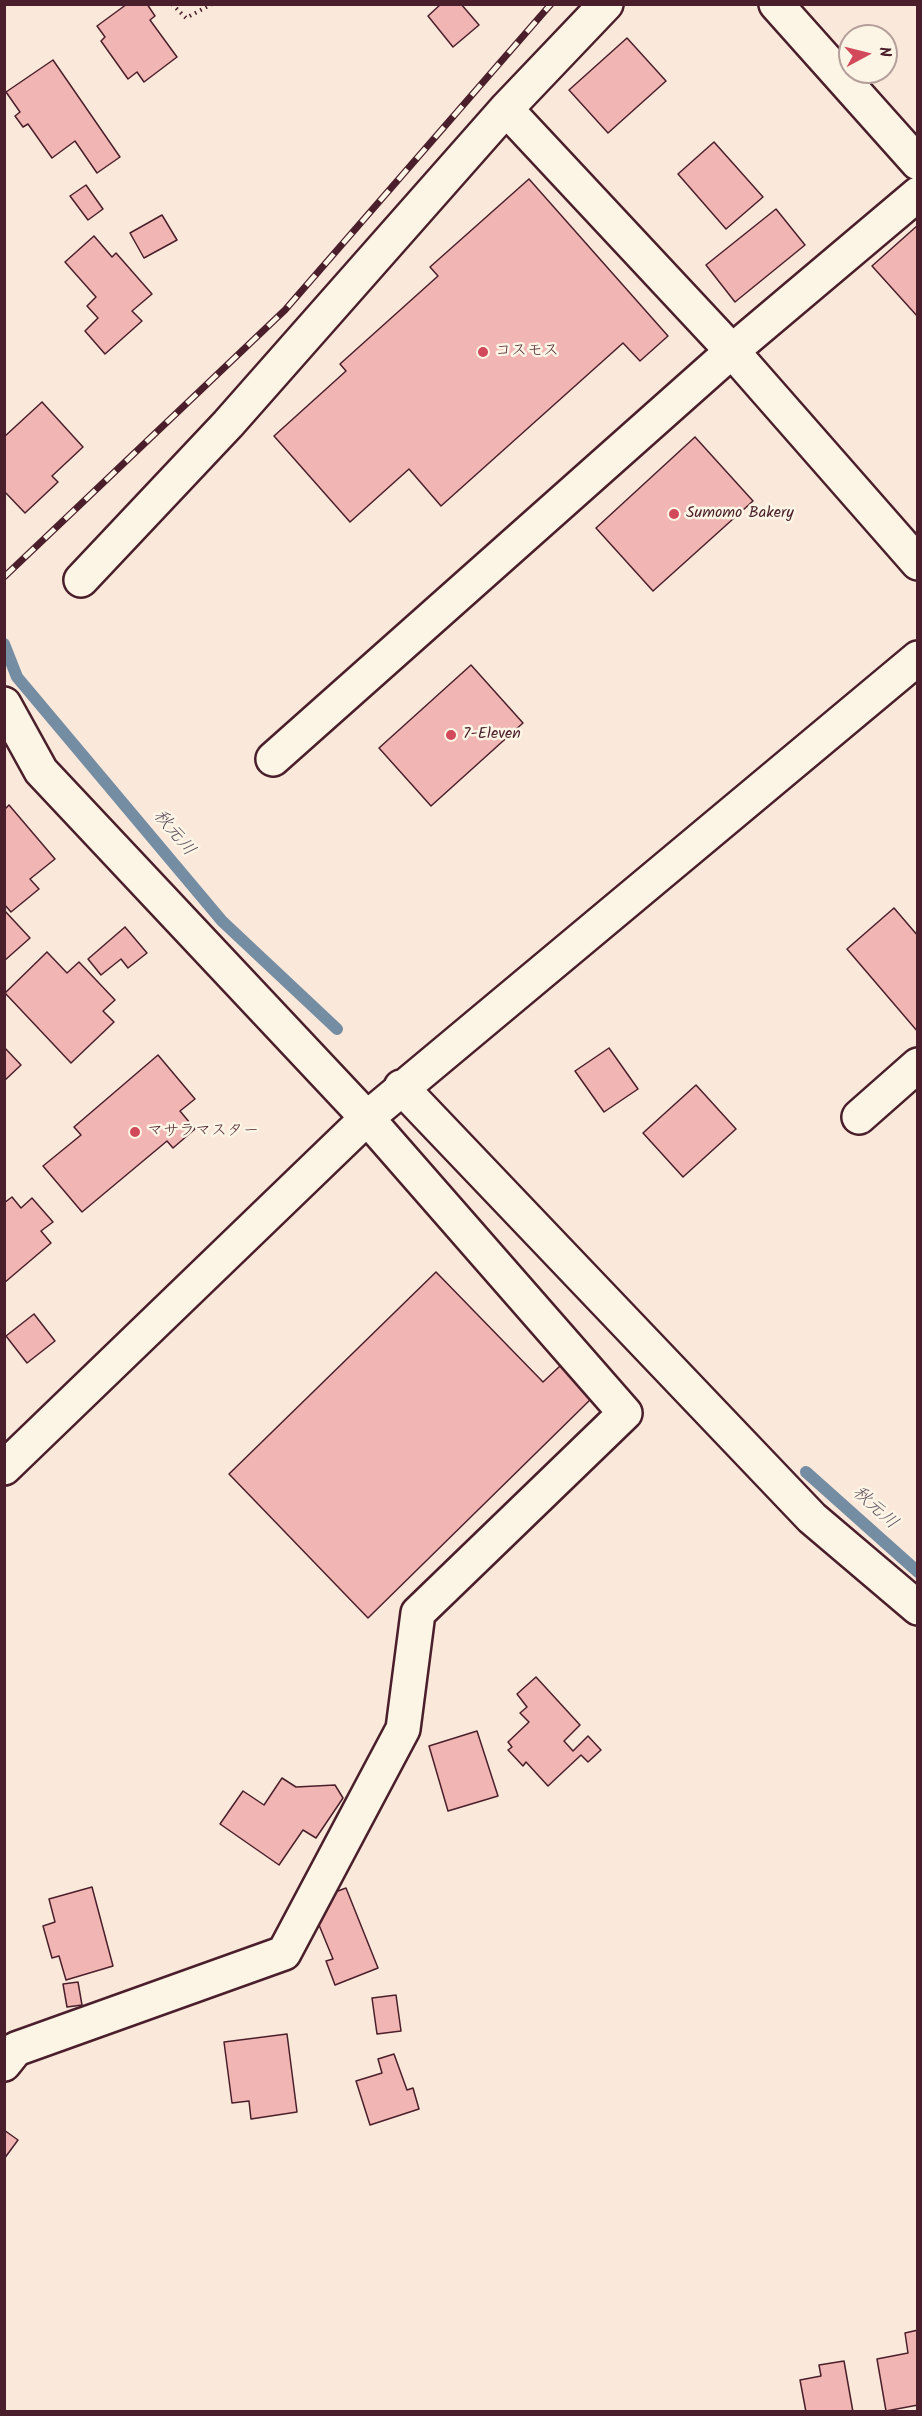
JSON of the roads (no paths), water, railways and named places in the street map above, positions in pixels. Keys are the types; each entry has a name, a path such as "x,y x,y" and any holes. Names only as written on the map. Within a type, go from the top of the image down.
{"street":[{"path":"81,580 228,424 506,109 606,4"},
{"path":"776,4 918,163"},
{"path":"506,109 732,351 918,563"},
{"path":"273,759 732,351 918,194"},
{"path":"4,1468 366,1118 918,658"},
{"path":"4,704 41,771 366,1118 625,1413 418,1613 403,1729 284,1953 16,2049 4,2064"},
{"path":"859,1117 918,1065"},
{"path":"401,1087 812,1518 918,1608"}],"waterway":[{"name":"秋元川","path":"4,644 17,677 222,921 337,1029"},
{"name":"秋元川","path":"806,1472 918,1572"}],"railway":[{"path":"4,577 285,310 551,4"}],"place":[{"name":"コスモス","path":"483,352"},
{"name":"Sumomo Bakery","path":"674,514"},
{"name":"7-Eleven","path":"451,735"},
{"name":"マサラマスター","path":"135,1132"}]}
